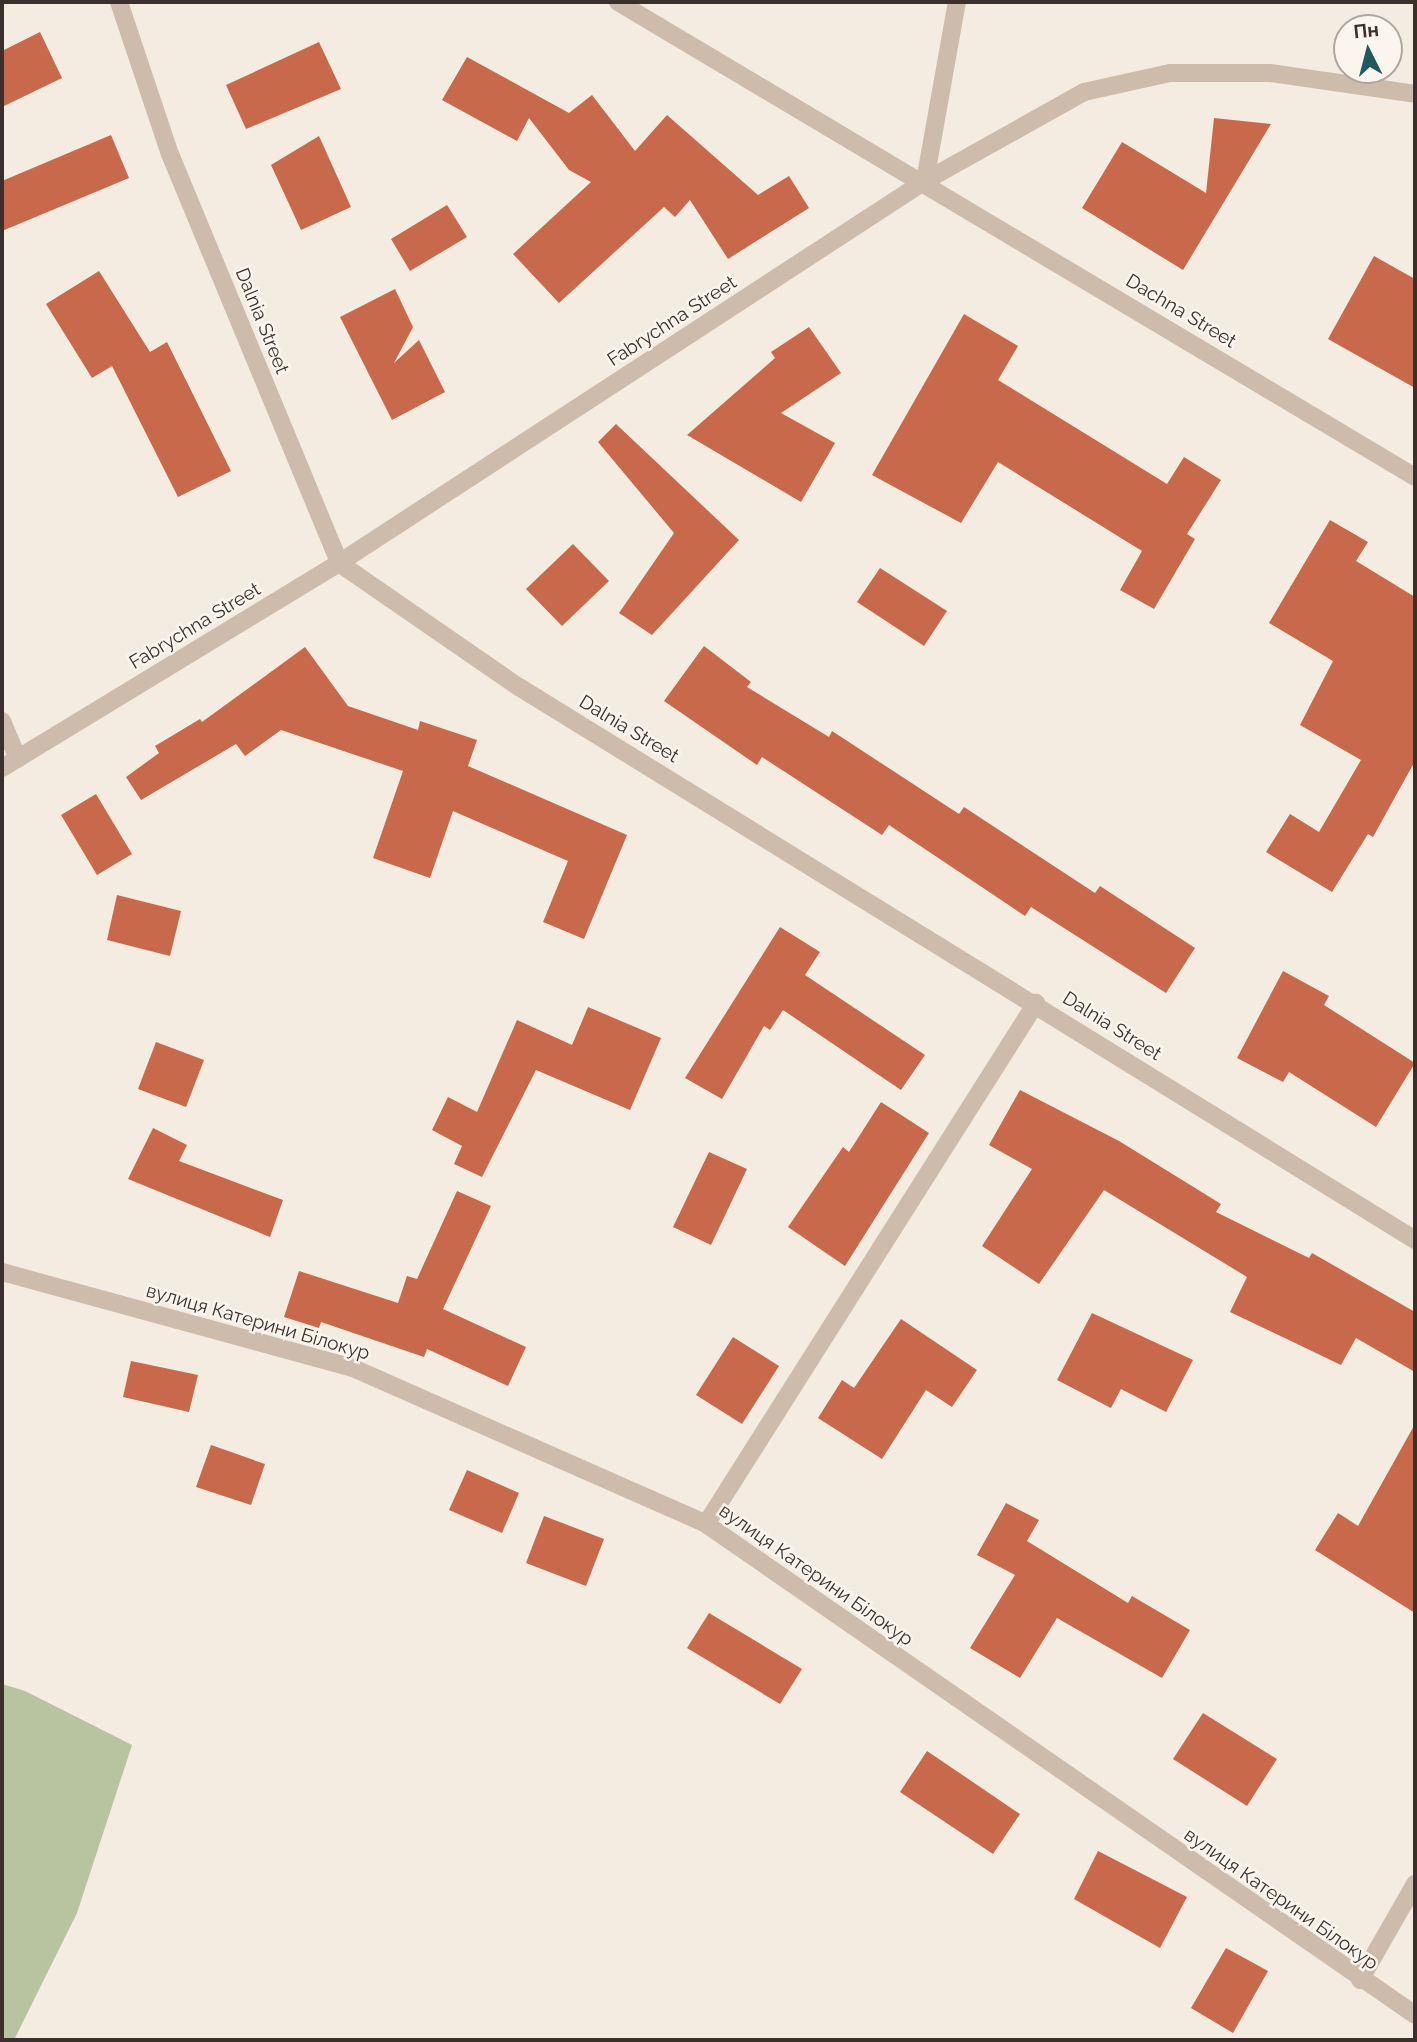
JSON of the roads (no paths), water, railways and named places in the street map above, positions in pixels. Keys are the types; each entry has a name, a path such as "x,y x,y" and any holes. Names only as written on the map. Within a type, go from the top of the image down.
{"street":[{"name":"Dalnia Street","path":"120,2 170,154 339,563 519,687 1036,1003 1415,1240"},
{"name":"Dachna Street","path":"618,2 925,181 1415,477"},
{"path":"925,181 957,2"},
{"name":"Fabrychna Street","path":"2,768 339,563 925,181 1084,92 1170,73 1270,73 1415,94"},
{"path":"2,721 18,759"},
{"path":"706,1524 1036,1003"},
{"name":"вулиця Катерини Білокур","path":"2,1272 353,1368 706,1524 1360,1980 1415,2015"},
{"path":"1360,1980 1415,1884"}]}
